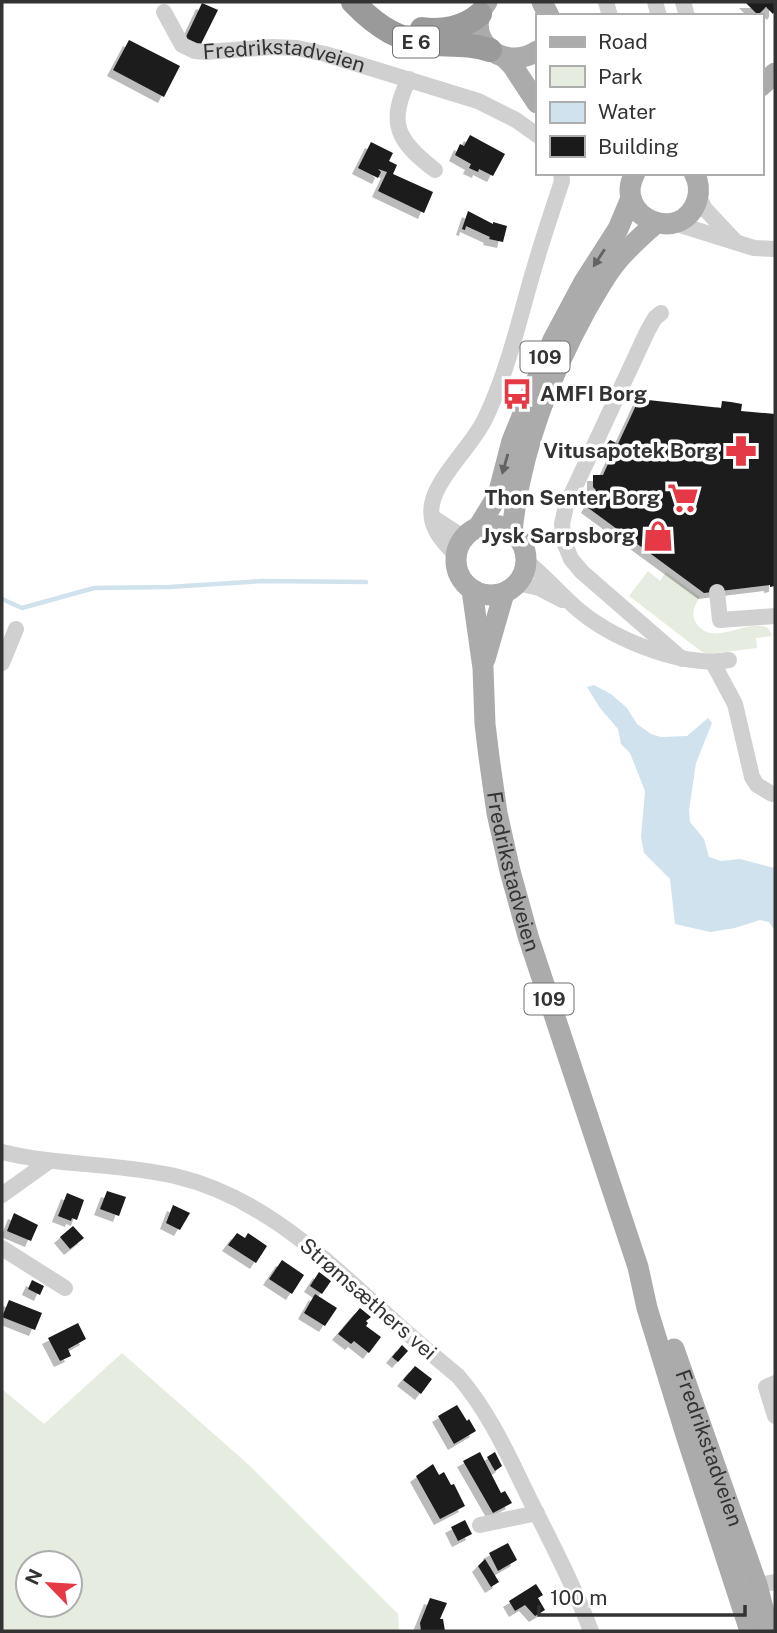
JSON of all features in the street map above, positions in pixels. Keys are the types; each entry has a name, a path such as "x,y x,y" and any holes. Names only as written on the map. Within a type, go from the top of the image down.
{"highway":[{"name":"E 6","path":"354,2 381,27 400,37 421,43 467,44 497,54"},
{"name":"E 6","path":"376,2 398,20 432,31 460,26 484,8"}],"main road":[{"path":"484,8 480,34 497,54 512,65 536,101"},
{"path":"497,54 517,60 536,52"},
{"name":"109","path":"513,532 516,500 528,444 565,351 592,299 616,262 665,223 690,212 697,180"},
{"name":"109","path":"629,183 640,214 665,223"},
{"name":"109","path":"472,590 458,575 466,539 498,495 512,441 553,340 584,282 618,229 629,183"},
{"path":"466,539 491,524 502,526 513,532 525,550 526,561"},
{"name":"109","path":"510,588 524,573 526,561"},
{"path":"472,590 482,594 510,588"},
{"name":"Fredrikstadveien","path":"483,668 510,588"},
{"name":"Fredrikstadveien","path":"472,590 483,668 488,757 497,813 528,936 638,1267 657,1302 756,1586 769,1631"},
{"name":"Fredrikstadveien","path":"750,1631 756,1586"}],"street":[{"name":"Fredrikstadveien","path":"164,12 182,45 195,51 272,47 297,48 325,54 478,101 516,120 536,134"},
{"path":"409,79 400,98 396,119 398,130 423,161 435,170"},
{"path":"466,539 432,517 431,508 439,485 470,445 485,419 504,373 562,181 561,175"},
{"path":"697,180 705,209 735,240"},
{"path":"665,223 735,240 754,248 775,249"},
{"path":"662,313 655,318 648,330 577,479 562,524 564,541 571,559 582,572 682,659"},
{"path":"526,561 545,575 574,606"},
{"path":"510,588 539,588 574,606 608,629 682,659 721,661 735,704 752,777 757,785 772,794"},
{"path":"717,592 720,620 775,616"},
{"path":"608,629 622,608"},
{"path":"2,663 16,629"},
{"name":"Strømsæthers vei","path":"2,1152 48,1161 175,1176 233,1196 286,1228 316,1252 458,1376 483,1409 564,1566 591,1631"},
{"path":"2,1195 48,1161"},
{"path":"2,1248 65,1289"},
{"path":"775,1383 766,1387 775,1416"},
{"path":"480,1525 537,1513"}],"green space":[{"path":"648,571 660,581 666,572 700,597 693,616 703,630 720,633 758,626 767,628 772,636 756,638 757,648 709,654 702,652 629,596"},
{"path":"122,1353 249,1465 398,1614 399,1631 2,1631 2,1389 44,1424"}],"water":[{"path":"594,685 611,694 627,708 637,724 651,734 661,737 687,736 708,718 712,723 696,763 689,810 690,822 704,839 709,857 721,861 740,859 775,868 775,931 769,922 760,920 710,932 675,924 670,879 644,853 641,837 645,791 630,753 621,744 618,729 587,687"}],"building":[{"path":"745,2 775,2 773,14 766,7 757,14"},
{"path":"202,3 218,10 200,46 185,39"},
{"path":"129,40 180,66 164,97 113,70"},
{"path":"470,135 505,154 493,176 479,169 478,172 469,168 471,164 455,155 460,144 464,146"},
{"path":"371,142 393,153 389,161 397,165 393,174 433,192 424,213 378,191 387,172 378,169 381,172 378,178 358,168"},
{"path":"468,211 493,224 507,226 503,242 489,239 490,237 466,226 465,230 462,229"},
{"name":"Thon Senter Borg","path":"639,399 721,408 722,401 742,404 741,411 775,414 775,586 704,593 587,507 596,490 593,487 593,475 603,475 613,453 607,444 610,440 618,444"},
{"path":"107,1191 126,1197 119,1216 100,1209"},
{"path":"67,1193 84,1200 77,1220 72,1218 71,1221 58,1216"},
{"path":"173,1205 190,1213 180,1230 166,1223"},
{"path":"14,1213 38,1225 31,1241 7,1231"},
{"path":"73,1226 84,1238 70,1249 60,1237"},
{"path":"237,1233 245,1238 248,1233 267,1246 256,1263 228,1245"},
{"path":"282,1260 304,1275 292,1294 269,1279"},
{"path":"319,1272 331,1281 322,1294 310,1286"},
{"path":"32,1280 44,1286 40,1295 28,1289"},
{"path":"315,1294 337,1308 325,1326 304,1313"},
{"path":"9,1300 42,1313 35,1330 2,1317"},
{"path":"360,1308 371,1317 366,1321 366,1326 381,1337 369,1353 354,1341 351,1344 338,1334"},
{"path":"78,1323 86,1339 68,1349 71,1356 60,1361 48,1338"},
{"path":"402,1345 408,1351 398,1362 392,1357"},
{"path":"415,1366 432,1379 421,1394 403,1380"},
{"path":"457,1405 476,1431 454,1444 438,1416"},
{"path":"480,1452 501,1493 505,1491 512,1503 493,1513 463,1461"},
{"path":"495,1452 502,1466 495,1471 487,1457"},
{"path":"433,1464 439,1475 444,1472 451,1485 454,1484 465,1506 440,1519 416,1476"},
{"path":"465,1520 472,1534 458,1541 451,1527"},
{"path":"508,1543 517,1560 498,1571 489,1553"},
{"path":"485,1559 499,1582 491,1587 478,1566"},
{"path":"536,1584 543,1595 538,1598 545,1610 535,1616 525,1605 515,1611 509,1601"},
{"path":"430,1598 447,1603 440,1619 443,1619 445,1631 421,1631 420,1623"}],"waterway":[{"path":"2,599 22,608 94,588 169,587 262,581 366,582"}],"place":[{"name":"AMFI Borg","path":"517,394"},
{"name":"Vitusapotek Borg","path":"741,451"},
{"name":"Thon Senter Borg","path":"683,498"},
{"name":"Jysk Sarpsborg","path":"658,536"}]}
